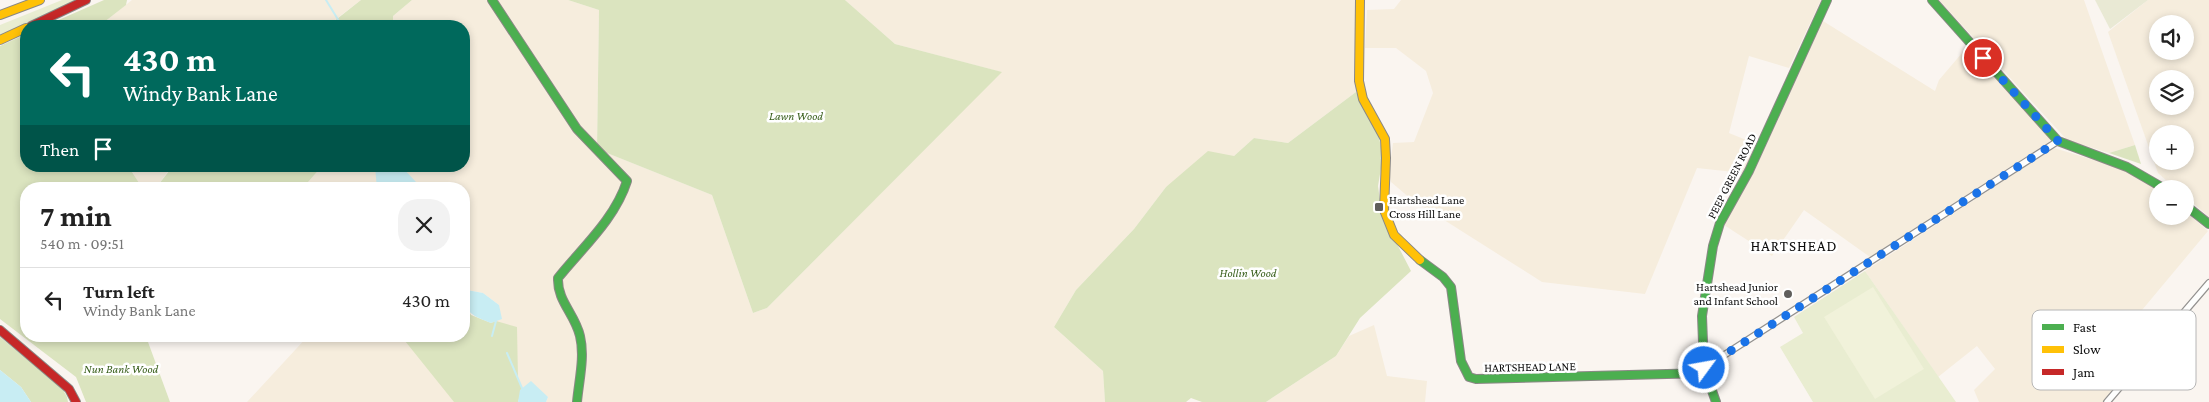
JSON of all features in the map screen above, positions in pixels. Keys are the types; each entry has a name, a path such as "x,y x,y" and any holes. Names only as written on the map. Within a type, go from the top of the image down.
{"main road":[{"path":"0,16 40,0"},
{"path":"44,20 86,0"},
{"path":"492,0 577,128 627,181 626,190 558,278 557,287 580,333 582,346 577,402"},
{"name":"HARTSHEAD LANE","path":"1360,0 1362,12 1359,52 1361,92 1380,127 1386,146 1384,211 1391,229 1409,251 1445,278 1451,287 1462,360 1469,377 1476,379 1600,378 1705,370"},
{"name":"PEEP GREEN ROAD","path":"1716,402 1705,370 1702,316 1713,246 1718,230 1749,171 1827,0"},
{"path":"1932,0 2058,141 2082,152 2116,163 2153,180"},
{"path":"0,40 20,31"},
{"path":"2194,212 2209,224"},
{"path":"0,330 69,389 76,402"}],"street":[{"path":"1705,370 2058,141"},
{"path":"2186,310 2209,283"},
{"path":"2107,402 2117,390"}],"shaded area":[{"path":"132,0 361,0 335,20 107,20"},
{"path":"412,0 568,0 599,10 597,149 712,195 753,313 767,308 1001,72 895,44 845,0 1356,0 1356,92 1288,143 1254,138 1234,156 1166,187 1134,229 1076,290 1054,327 1103,371 1105,402 546,402 548,397 520,390 518,402 247,402 302,342 470,342 470,313 491,323 499,305 483,293 470,291 470,182 308,182 317,172 470,172 470,20 393,20 393,16"},
{"path":"1401,0 1821,0 1789,68 1749,56 1729,133 1756,144 1743,173 1697,168 1645,294 1542,282 1411,199 1391,182 1389,173 1393,143 1414,142 1433,93 1426,71 1396,48 1365,48 1367,10 1394,9"},
{"path":"1939,0 2084,0 2135,145 2109,153 2067,140"},
{"path":"2148,0 2209,0 2209,217 2194,204 2194,180 2166,180 2157,170 2194,170 2194,125 2149,125 2149,148 2108,32"},
{"path":"1823,21 1935,91 1939,80 1968,46 2051,138 2049,142 1870,257 1804,210 1772,256 1724,225 1753,174"},
{"path":"2054,148 2127,170 2149,184 2149,225 2194,225 2194,219 2208,231 2142,310 2032,310 2032,390 2113,390 2103,402 1979,402 1974,390 1995,369 1977,346 1938,377 1865,271"},
{"path":"132,172 168,172 160,182 138,182"},
{"path":"1374,325 1387,376 1427,381 1425,402 1266,402 1336,356 1349,336"}],"green space":[{"path":"62,0 78,0 33,20 20,20 20,26 0,35 0,25"},
{"path":"104,0 127,0 126,5 107,20 59,20"},
{"path":"361,0 412,0 393,16 393,20 336,20"},
{"name":"Lawn Wood","path":"568,0 845,0 895,44 1002,72 767,308 753,313 712,195 597,149 599,10"},
{"path":"2095,0 2148,0 2110,29"},
{"name":"Nun Bank Wood","path":"20,37 20,172 132,172 138,182 20,182 20,334 0,319 0,46"},
{"name":"Hollin Wood","path":"1356,92 1378,133 1383,156 1378,186 1382,215 1411,271 1360,318 1336,356 1266,402 1202,402 1191,398 1186,402 1105,402 1103,371 1054,327 1076,290 1134,229 1166,187 1208,151 1234,156 1254,138 1288,143"},
{"path":"2135,145 2141,164 2109,153"},
{"path":"168,172 317,172 308,182 160,182"},
{"path":"1865,271 1956,402 1813,402 1780,347 1803,333 1794,317"},
{"path":"1873,287 1924,369 1875,399 1824,317"},
{"path":"470,313 491,323 496,321 517,327 518,379 522,388 518,402 454,402 406,342 470,342"},
{"path":"0,337 62,388 68,402 31,402 21,387 0,370"},
{"name":"Nun Bank Wood","path":"30,342 148,342 170,402 86,402 76,377"}],"water":[{"path":"376,172 407,172 416,182 376,182"},
{"path":"470,291 483,293 499,305 502,319 491,323 471,313"},
{"path":"0,370 21,387 31,402 0,402"},
{"path":"531,381 548,397 546,402 518,402 520,390"}],"waterway":[{"path":"326,0 338,20"},
{"path":"492,336 496,321"},
{"path":"507,353 522,388"}],"traffic: fast":[{"path":"492,0 577,129 627,181 615,208 558,278 560,294 578,328 580,336 582,360 577,402"},
{"path":"1716,402 1704,368 1702,316 1713,246 1720,223 1749,171 1827,0"},
{"path":"1932,0 2058,141 2127,167 2149,180"},
{"path":"2194,212 2209,224"},
{"path":"1420,260 1443,277 1451,287 1461,361 1469,377 1476,379 1705,373"}],"traffic: slow":[{"path":"0,15 40,0"},
{"path":"1360,0 1359,81 1363,99 1385,139 1384,210 1394,235 1420,260"},
{"path":"0,40 20,31"}],"traffic: jam":[{"path":"44,20 86,0"},
{"path":"0,330 69,389 76,402"}],"place":[{"name":"Hartshead Lane Cross Hill Lane","path":"1379,207"},
{"name":"Hartshead Junior and Infant School","path":"1788,294"}],"district":[{"name":"HARTSHEAD","path":"1794,246"}],"route":[{"path":"1704,368 2058,141 1983,58"}]}
